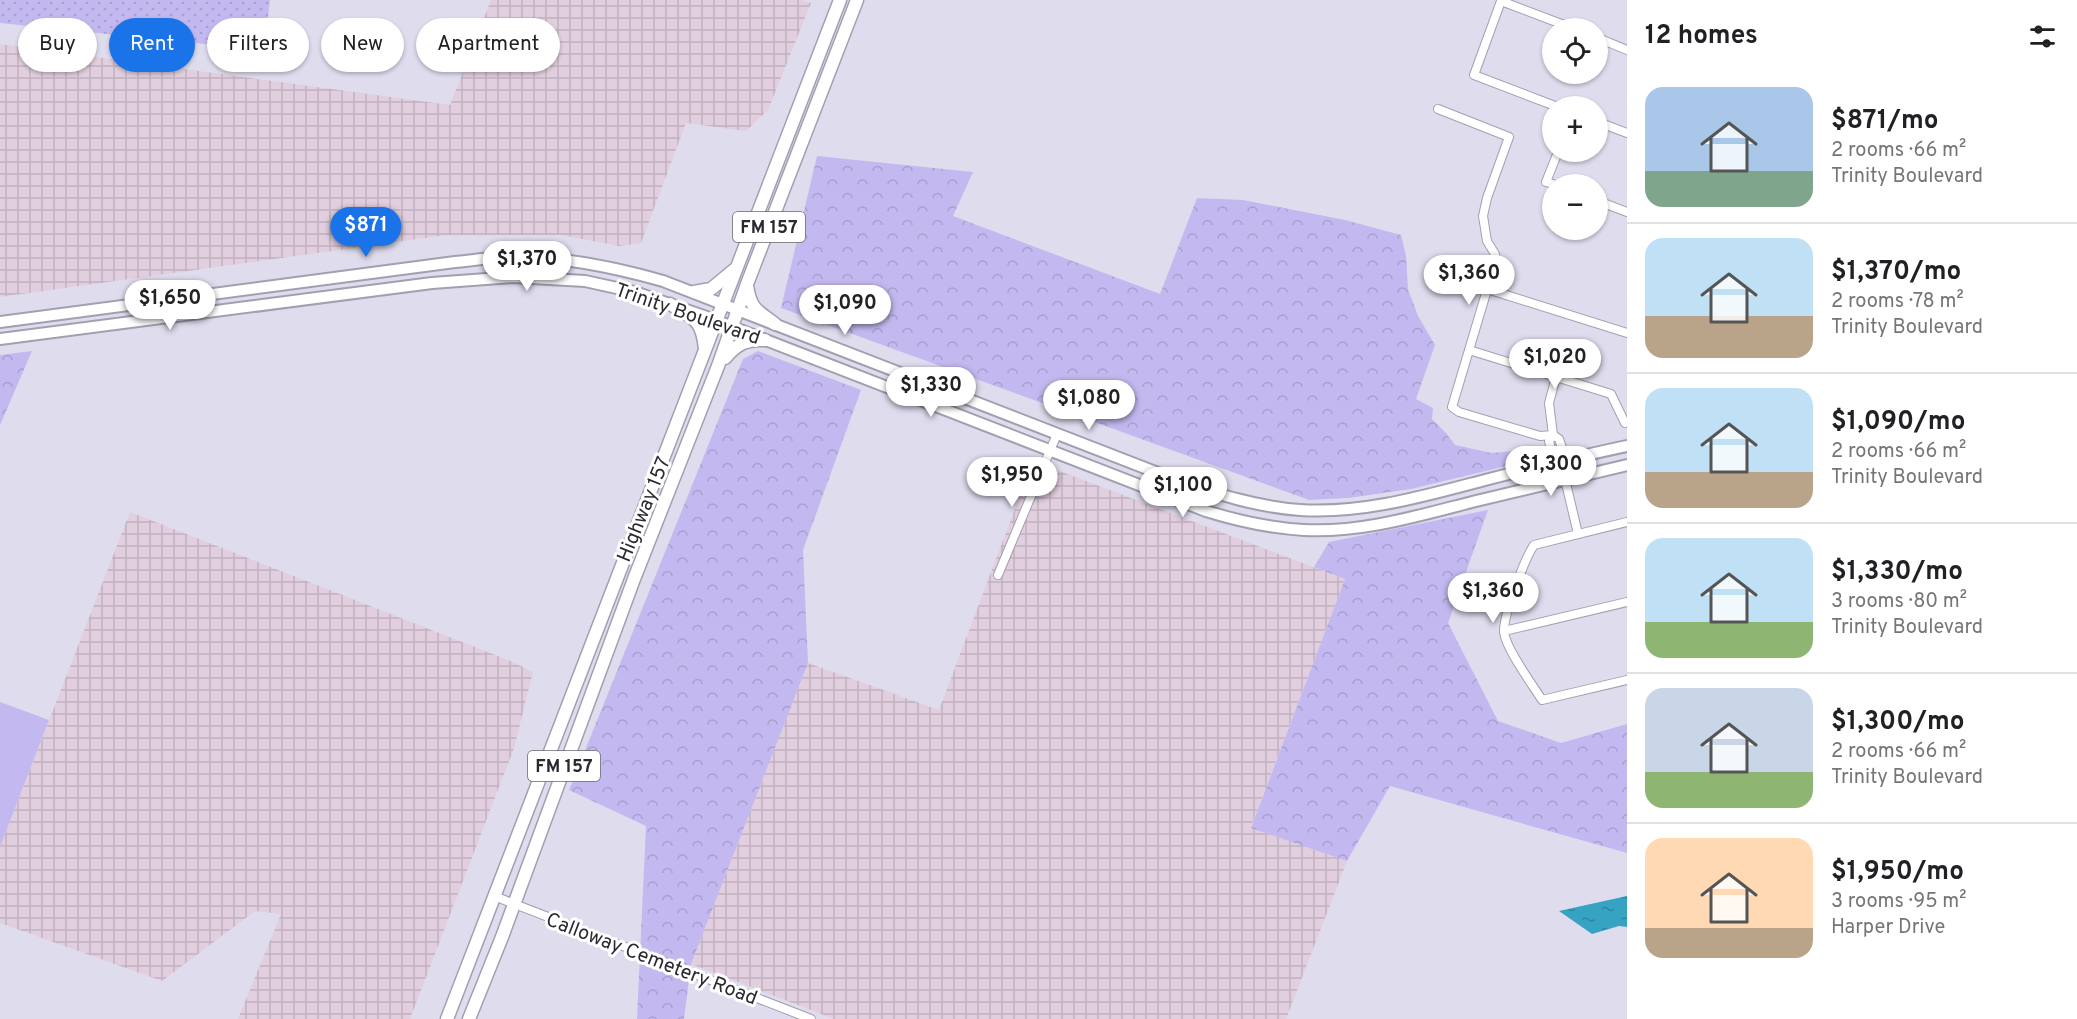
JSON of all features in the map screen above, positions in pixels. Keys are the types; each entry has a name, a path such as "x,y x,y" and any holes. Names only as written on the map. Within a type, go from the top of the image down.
{"main road":[{"name":"Highway 157","path":"447,1019 840,0"},
{"name":"Highway 157","path":"470,1019 638,569 718,366 856,0"},
{"name":"Trinity Boulevard","path":"0,322 394,269 513,257 559,259 633,273 694,292 1176,480 1230,498 1283,508 1328,510 1361,508 1411,499 1566,459 1627,446"},
{"path":"694,292 711,289 737,267"},
{"path":"394,269 396,287"},
{"name":"Trinity Boulevard","path":"0,339 396,287 513,277 563,279 612,285 670,304 877,382 1206,511 1234,519 1293,528 1362,527 1401,520 1627,465"},
{"path":"747,284 750,301 757,311 775,324"},
{"path":"163,300 166,317"},
{"path":"670,304 696,320 703,331 706,351"},
{"path":"718,366 734,348 744,341 765,340"},
{"path":"877,382 883,366"},
{"path":"622,563 638,569"}],"street":[{"path":"1542,101 1474,75 1501,1 1546,18"},
{"path":"1608,43 1627,50"},
{"path":"1438,109 1509,136 1483,216 1486,241 1494,254 1495,263 1452,407 1458,412 1540,436 1553,435 1559,439 1566,459 1565,479 1578,534"},
{"path":"1608,126 1627,134"},
{"path":"1608,205 1627,212"},
{"path":"1487,289 1627,333"},
{"path":"1468,350 1611,394 1625,423 1627,422"},
{"path":"1556,377 1548,410 1553,435 1549,441 1554,462 1565,479"},
{"path":"998,575 1057,434"},
{"path":"1627,522 1534,545 1528,554 1510,604 1504,631 1511,650 1542,700 1627,680"},
{"path":"1504,631 1627,602"},
{"name":"Calloway Cemetery Road","path":"494,896 811,1019"}],"shaded area":[{"path":"491,0 802,0 811,3 768,110 746,131 686,123 641,243 619,246 561,235 447,235 0,297 0,44 18,46 18,72 97,72 97,57 109,59 109,72 195,70 450,105 463,72 560,72 560,18 484,18"},
{"path":"1033,461 1345,579 1251,827 1347,861 1286,1019 834,1019 691,964 808,663 939,710"},
{"path":"130,512 513,662 533,672 514,748 410,1019 238,1019 281,914 255,911 162,981 0,923 0,847"}],"green space":[{"path":"0,0 270,0 268,18 207,18 207,44 195,43 195,18 109,18 109,34 97,33 97,18 18,18 18,25 0,23"},
{"path":"817,156 973,172 953,216 1160,294 1197,198 1243,200 1345,220 1401,235 1406,256 1408,289 1418,316 1435,345 1416,399 1433,408 1432,419 1455,445 1492,453 1525,450 1531,460 1411,489 1348,498 1309,500 781,308"},
{"path":"32,351 0,425 0,355"},
{"path":"758,351 861,390 803,550 808,663 691,964 684,1019 637,1019 646,826 569,790 743,359"},
{"path":"1488,510 1448,623 1498,721 1561,743 1627,724 1627,853 1390,786 1347,861 1251,828 1345,579 1314,567 1329,542"},
{"path":"0,702 49,720 0,847"}],"water":[{"path":"1627,896 1627,927 1619,926 1592,934 1559,911"}]}
